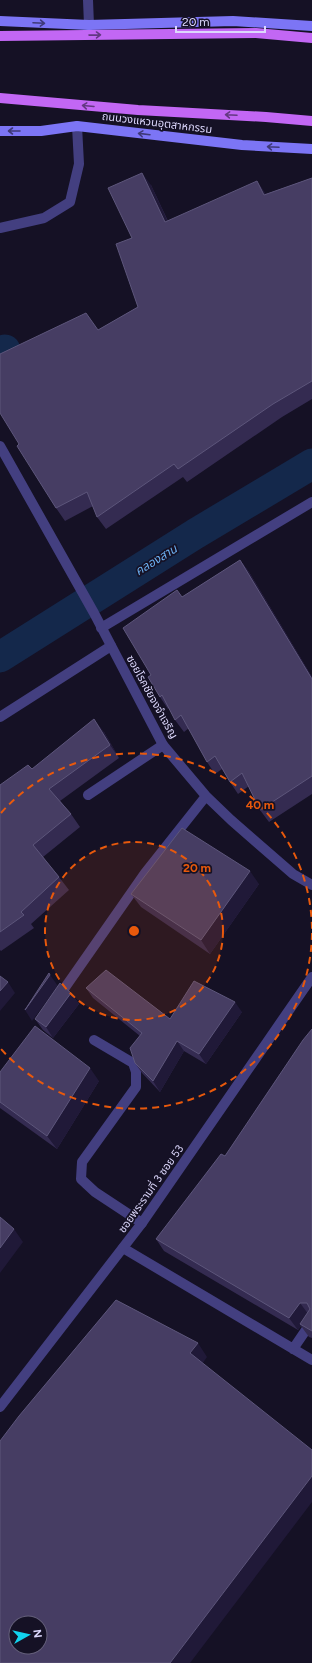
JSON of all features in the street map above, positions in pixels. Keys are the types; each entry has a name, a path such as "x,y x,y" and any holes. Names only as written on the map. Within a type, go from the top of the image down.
{"main road":[{"path":"0,21 89,25 233,21 312,26"},
{"path":"0,36 256,33 312,38"},
{"name":"ถนนวงแหวนอุตสาหกรรม","path":"0,98 138,110 312,121"},
{"name":"ถนนวงแหวนอุตสาหกรรม","path":"0,131 41,131 77,126 242,145 312,149"}],"street":[{"path":"88,0 89,25"},
{"path":"0,228 44,218 70,202 79,164 77,126"},
{"name":"ซอยโรคชัยจงจำเจริญ","path":"0,446 91,609 164,745 206,796 231,820 293,874 312,885"},
{"path":"101,628 312,502"},
{"path":"0,717 111,646"},
{"path":"88,795 164,745"},
{"path":"49,1010 145,873 206,796"},
{"name":"ซอยพระรามที่ 3 ซอย 53","path":"0,1407 142,1223 312,977"},
{"path":"94,1040 133,1063 136,1072 136,1087 82,1162 81,1179 95,1192 142,1223"},
{"path":"123,1248 312,1360"},
{"path":"293,1349 312,1321"}],"building":[{"path":"142,173 165,222 257,181 264,195 312,178 312,381 273,404 178,469 174,464 97,517 87,492 56,508 17,446 19,444 0,413 0,354 86,313 98,330 138,307 116,244 132,238 108,188"},
{"path":"240,560 312,679 312,776 260,810 242,773 230,782 215,756 207,762 181,715 175,720 162,695 160,697 148,677 151,675 123,628 177,590 182,597"},
{"path":"94,719 110,745 49,789 71,814 33,845 59,877 21,912 24,915 0,932 0,785 28,765 32,769"},
{"path":"182,828 250,871 201,940 131,894"},
{"path":"106,970 170,1019 194,981 235,1002 199,1054 177,1041 153,1081 135,1063 130,1048 142,1033 86,988"},
{"path":"49,973 50,975 25,1010"},
{"path":"0,976 8,982 0,991"},
{"path":"60,983 71,993 46,1027 35,1019"},
{"path":"35,1026 90,1068 47,1136 0,1102 0,1072"},
{"path":"312,1029 312,1331 300,1324 310,1309 307,1303 300,1303 289,1318 156,1239 221,1154 225,1156 303,1040"},
{"path":"0,1217 14,1229 0,1248"},
{"path":"116,1300 198,1343 190,1353 312,1450 312,1476 170,1663 0,1663 0,1441 19,1416"}],"waterway":[{"path":"0,353 5,350"},
{"name":"คลองสาน","path":"0,657 195,534 312,464"}]}
